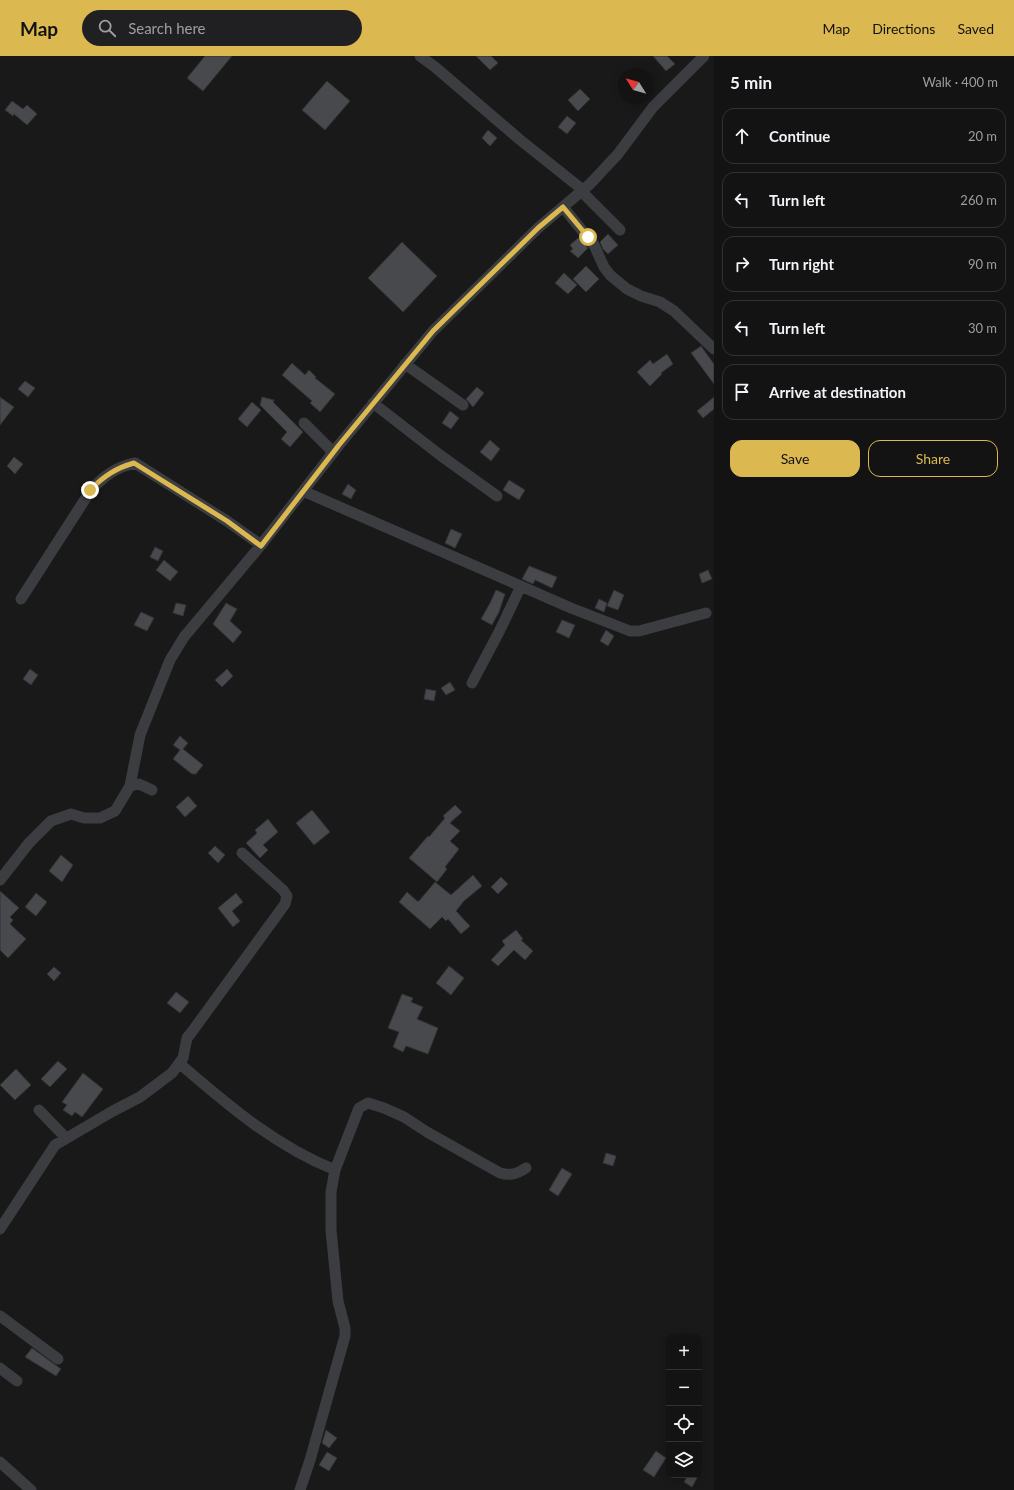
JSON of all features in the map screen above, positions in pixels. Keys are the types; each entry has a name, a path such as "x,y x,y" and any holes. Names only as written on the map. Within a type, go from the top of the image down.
{"street":[{"path":"420,56 582,191 620,230"},
{"path":"0,880 29,843 51,821 71,814 84,818 100,818 114,810 130,786 140,735 170,660 184,637 261,546 333,452 433,331 538,228 582,191 618,154 653,107 704,56"},
{"path":"563,207 594,245 604,267 610,275 627,289 640,296 660,302 674,311 714,349"},
{"path":"405,364 463,405"},
{"path":"373,403 428,446 497,496"},
{"path":"304,423 333,452"},
{"path":"20,599 90,490 99,481 121,466 134,463 227,521 261,546"},
{"path":"303,491 571,608 630,631 639,631 706,613"},
{"path":"472,682 499,632 521,586"},
{"path":"130,786 139,784 152,790"},
{"path":"0,1229 54,1145 140,1097 172,1073 180,1064 187,1038 190,1033 285,904 287,896 283,890 242,853"},
{"path":"180,1064 234,1110 268,1134 297,1152 335,1170"},
{"path":"300,1490 310,1460 344,1336 345,1328 338,1301 331,1230 331,1192 335,1170 359,1108 368,1103 404,1117 427,1132 500,1173 506,1175 516,1174 526,1168"},
{"path":"39,1110 66,1138"},
{"path":"0,1316 58,1359"},
{"path":"0,1368 17,1381"},
{"path":"0,1462 31,1490"}],"building":[{"path":"205,56 232,56 203,91 187,78"},
{"path":"476,56 491,56 498,63 490,70"},
{"path":"653,56 667,56 675,64 666,71"},
{"path":"327,81 350,101 325,130 302,110"},
{"path":"580,89 590,99 578,111 568,100"},
{"path":"12,101 23,109 27,105 37,114 27,125 14,114 13,116 5,110"},
{"path":"567,116 576,123 567,134 558,127"},
{"path":"488,130 497,138 490,146 482,138"},
{"path":"608,234 618,245 608,254 603,249 600,242"},
{"path":"578,238 588,248 578,258 570,251 573,249 570,245"},
{"path":"402,242 437,276 403,312 368,278"},
{"path":"586,266 599,279 586,292 573,279"},
{"path":"564,273 577,285 568,294 555,283"},
{"path":"701,346 714,364 714,384 691,353"},
{"path":"667,354 673,364 661,373 662,374 650,386 637,372 650,360 653,364"},
{"path":"292,363 305,375 309,370 316,377 315,378 335,394 320,412 310,403 312,401 282,375"},
{"path":"25,381 35,388 28,397 18,389"},
{"path":"477,387 484,393 473,407 466,399"},
{"path":"0,397 14,407 0,425"},
{"path":"262,397 274,400 273,402 303,432 290,447 281,439 287,432 260,405"},
{"path":"714,397 714,409 703,418 697,411"},
{"path":"252,402 261,410 247,427 238,419"},
{"path":"450,411 459,418 451,429 442,423"},
{"path":"490,440 500,449 491,461 480,452"},
{"path":"14,457 23,464 15,474 7,466"},
{"path":"509,480 525,490 519,500 503,490"},
{"path":"348,484 356,490 351,499 342,494"},
{"path":"451,529 462,534 455,548 445,543"},
{"path":"155,547 163,551 158,561 150,557"},
{"path":"164,560 178,572 170,581 156,570"},
{"path":"529,566 557,577 552,588 535,580 533,584 522,579"},
{"path":"708,570 712,579 702,583 699,574"},
{"path":"496,590 505,594 499,612 492,625 481,619"},
{"path":"614,590 624,595 618,610 607,606"},
{"path":"599,599 607,603 604,612 595,608"},
{"path":"176,603 186,605 183,616 173,613"},
{"path":"226,603 237,609 230,621 242,632 233,643 213,624"},
{"path":"141,612 154,618 147,631 134,625"},
{"path":"562,620 575,625 569,638 556,632"},
{"path":"606,630 614,636 608,646 600,641"},
{"path":"30,669 38,675 31,685 23,679"},
{"path":"227,669 233,676 222,687 215,680"},
{"path":"450,682 455,690 446,695 441,688"},
{"path":"426,689 436,691 434,701 424,699"},
{"path":"180,736 188,743 183,749 203,765 196,774 192,774 173,759 180,750 173,745"},
{"path":"188,796 197,806 185,817 176,807"},
{"path":"455,805 462,812 450,823 460,831 450,841 459,849 445,867 447,869 437,882 409,858 445,818 443,816"},
{"path":"312,810 330,832 314,845 296,823"},
{"path":"268,819 278,832 263,845 268,850 260,858 246,843 257,833 255,830"},
{"path":"215,846 225,855 218,863 208,853"},
{"path":"61,855 73,865 62,882 49,871"},
{"path":"473,875 482,886 464,901 456,911 470,926 461,934 448,919 446,921 442,917 430,929 399,902 407,892 419,901 435,882 451,895"},
{"path":"501,877 508,884 498,894 491,887"},
{"path":"0,891 19,908 10,917 13,920 10,924 26,939 8,958 0,950"},
{"path":"36,893 47,902 36,916 25,907"},
{"path":"236,893 243,902 232,911 240,921 233,927 218,908"},
{"path":"516,930 523,939 521,940 533,951 525,960 514,950 498,966 491,960 505,945 502,941"},
{"path":"449,966 464,978 451,995 436,983"},
{"path":"54,967 61,973 54,981 47,974"},
{"path":"176,992 189,1002 180,1013 167,1003"},
{"path":"402,994 413,998 411,1002 423,1007 417,1019 438,1028 428,1054 406,1046 403,1052 393,1047 399,1032 388,1028"},
{"path":"58,1061 67,1069 50,1087 41,1079"},
{"path":"16,1069 31,1085 15,1100 0,1085"},
{"path":"83,1073 103,1089 82,1117 75,1112 72,1116 63,1110 67,1105 62,1102"},
{"path":"606,1153 616,1156 613,1166 603,1163"},
{"path":"562,1168 572,1174 558,1196 549,1190"},
{"path":"32,1348 61,1369 56,1376 25,1357"},
{"path":"326,1430 337,1438 329,1448 322,1443"},
{"path":"656,1451 666,1458 654,1477 643,1470"},
{"path":"327,1452 337,1458 329,1471 319,1465"},
{"path":"686,1478 697,1478 692,1487 684,1482"}],"route":[{"path":"90,490 99,481 121,466 134,463 227,521 261,546 339,445 433,331 538,228 563,207 588,237"}]}
